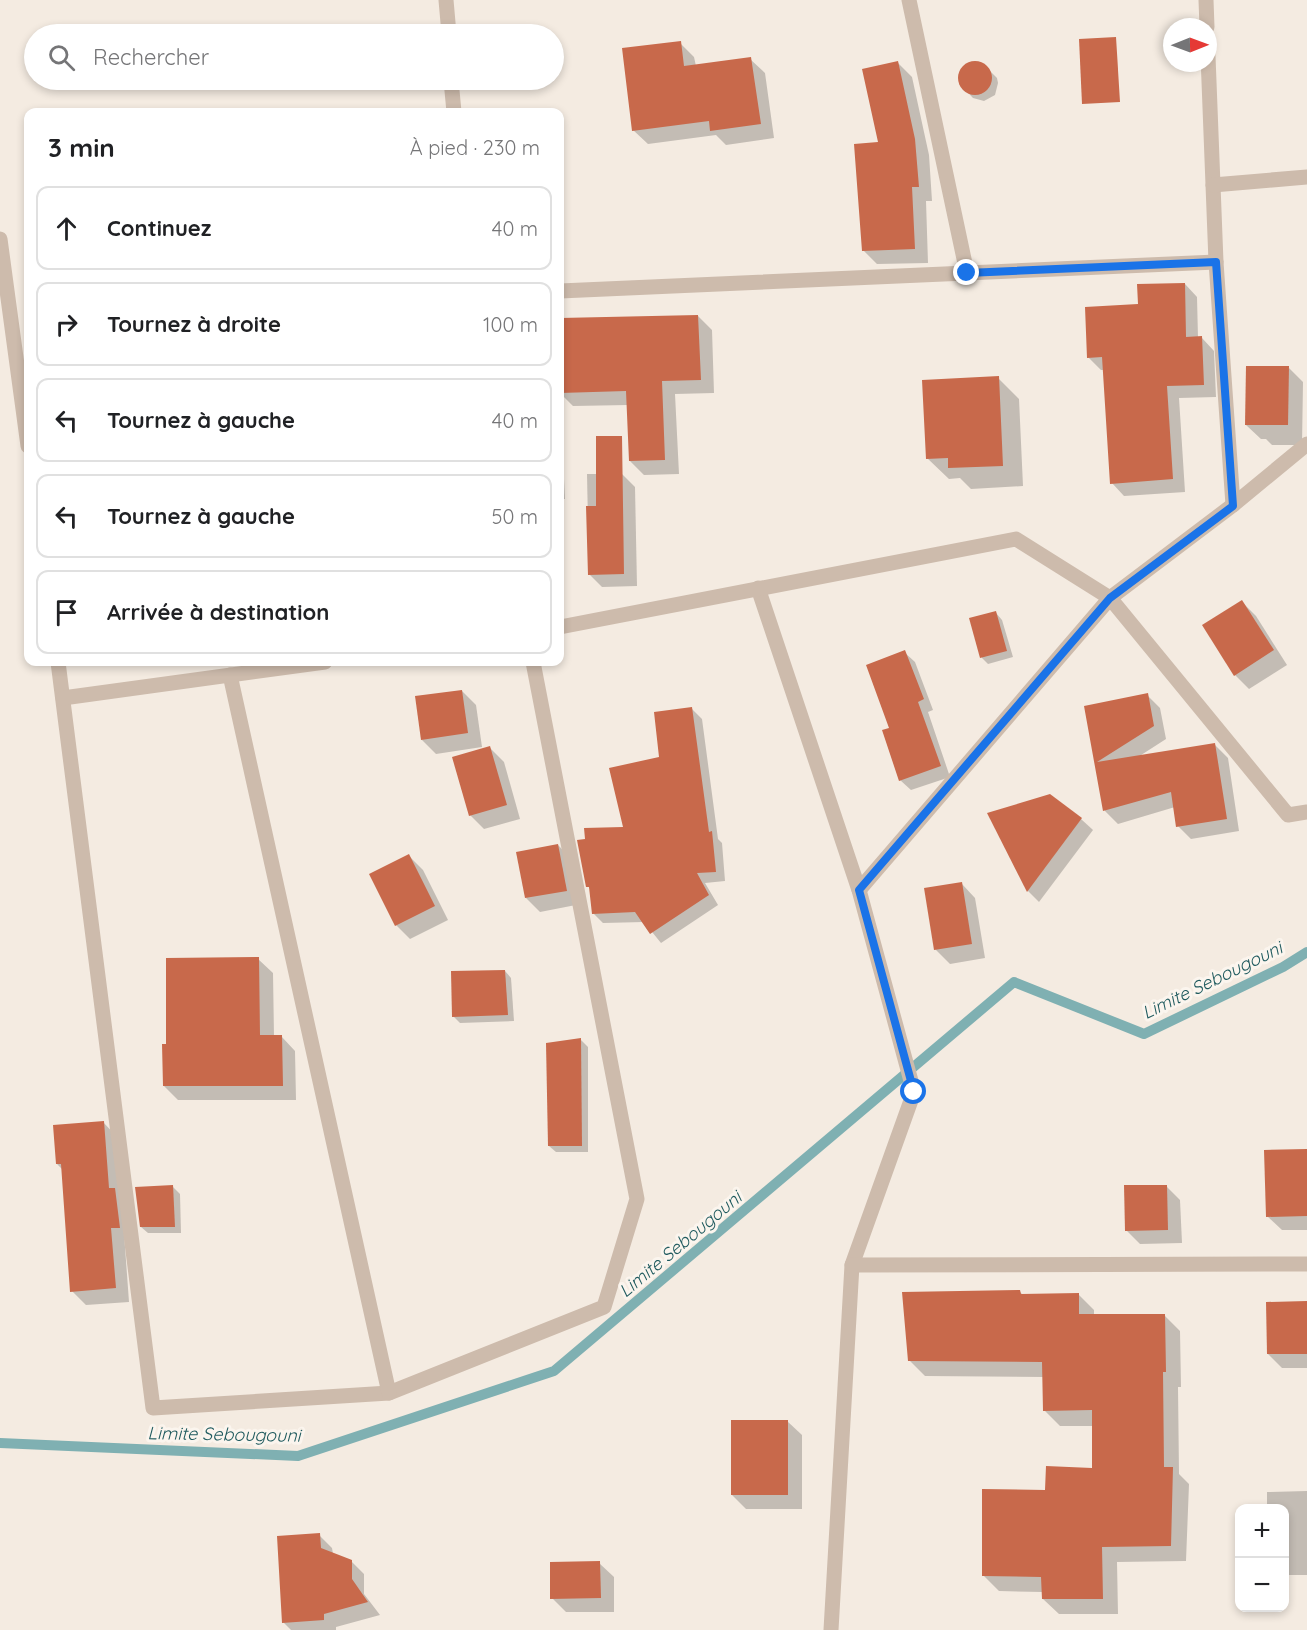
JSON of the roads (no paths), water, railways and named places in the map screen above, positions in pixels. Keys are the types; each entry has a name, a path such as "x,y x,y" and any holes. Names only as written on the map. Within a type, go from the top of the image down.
{"street":[{"path":"446,0 447,24"},
{"path":"909,0 967,273"},
{"path":"1206,0 1207,18"},
{"path":"1209,72 1216,262 1233,506"},
{"path":"453,90 454,108"},
{"path":"1213,185 1307,177"},
{"path":"0,239 24,416"},
{"path":"564,291 1216,262"},
{"path":"859,890 1110,598 1233,506 1307,444"},
{"path":"564,626 1016,539 1110,598 1288,815 1307,812"},
{"path":"758,588 859,890 914,1092 852,1265 831,1630"},
{"path":"59,666 153,1408 389,1393 604,1307 637,1199 534,666"},
{"path":"63,698 296,666"},
{"path":"230,675 389,1393"},
{"path":"852,1265 1307,1264"}],"waterway":[{"name":"Limite Sebougouni","path":"0,1443 298,1456 554,1371 1014,982 1144,1034 1283,967 1307,952"}]}
